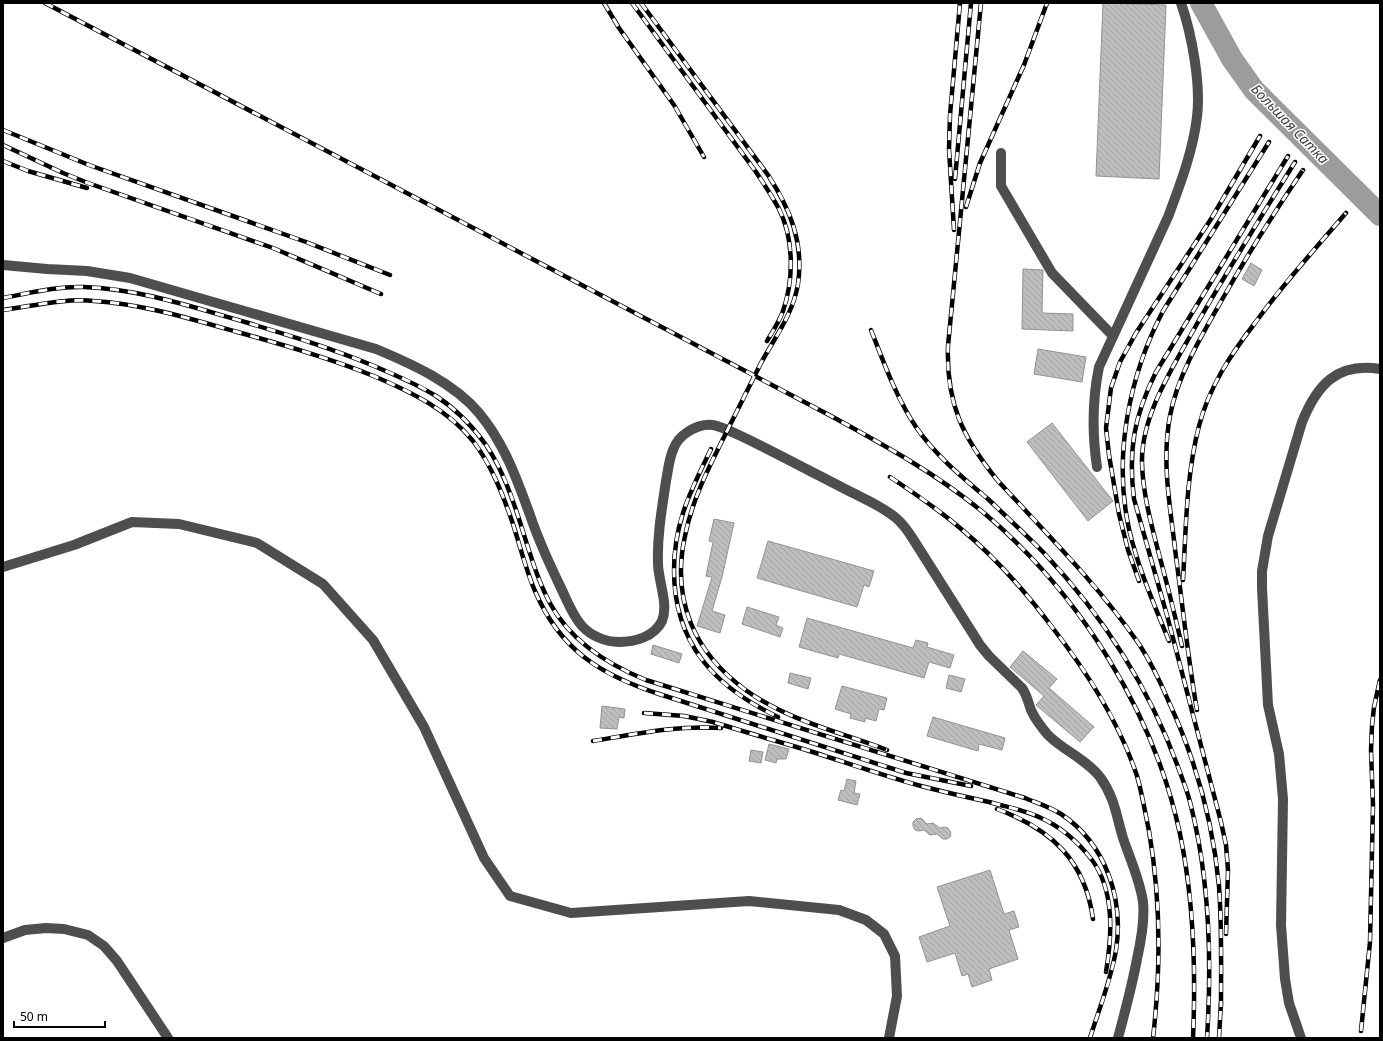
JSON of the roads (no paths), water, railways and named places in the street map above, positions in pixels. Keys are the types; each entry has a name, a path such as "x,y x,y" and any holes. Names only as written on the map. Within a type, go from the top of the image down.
{"lane":[{"path":"1097,467 1093,431 1093,410 1099,367 1168,217 1182,178 1197,118 1197,76 1181,3"},
{"path":"1001,153 1001,186 1052,272 1113,336"},
{"path":"3,264 47,269 87,270 130,278 376,349 403,360 446,385 470,402 488,424 517,479 543,548 572,609 584,628 605,640 620,642 637,640 652,632 658,627 663,619 664,605 658,562 660,525 669,463 676,444 685,434 696,427 713,425 735,434 868,500 888,512 902,524 914,539 985,650 1022,688 1035,718 1041,727 1057,743 1092,768 1102,780 1113,799 1123,837 1139,882 1143,902 1142,932 1138,955 1118,1038"},
{"path":"1301,1038 1289,1003 1285,979 1281,925 1283,799 1279,754 1268,705 1262,571 1268,536 1302,422 1310,405 1323,386 1337,375 1355,368 1380,369"},
{"path":"3,567 74,545 132,522 179,524 257,543 324,584 373,640 424,727 484,858 510,896 572,913 749,901 839,910 866,920 884,934 895,956 897,996 889,1038"},
{"path":"3,938 25,930 46,928 64,929 88,935 104,946 117,961 168,1038"}],"waterway":[{"name":"Большая Сатка","path":"1201,3 1232,59 1254,90 1380,215"}],"railway":[{"path":"45,3 831,416 890,449 948,485 984,513 1019,545 1051,580 1081,618 1108,658 1132,700 1152,744 1168,788 1185,859 1193,935 1193,1038"},
{"path":"604,3 619,28 674,105 704,157"},
{"path":"632,3 756,172 779,209 784,221 790,246 791,273 787,299 776,326 767,341"},
{"path":"641,3 768,175 789,213 794,226 799,254 798,284 796,295 788,315 761,363 713,459 692,510 681,559 681,582 684,603 700,642 713,660 747,691 797,718 887,750"},
{"path":"954,230 949,149 950,115 960,3"},
{"path":"955,179 971,3"},
{"path":"981,3 948,346 948,367 954,403 966,435 998,481 1072,560 1107,601 1139,644 1151,664 1178,722 1187,745 1201,791 1216,862 1220,901 1221,1007"},
{"path":"966,207 980,163 1024,65 1047,3"},
{"path":"3,130 89,165 306,242 390,275"},
{"path":"1139,581 1128,550 1119,514 1109,455 1106,428 1111,388 1120,362 1136,333 1211,219 1260,136"},
{"path":"1169,641 1152,600 1129,529 1124,501 1123,473 1127,417 1141,362 1163,311 1269,142"},
{"path":"3,145 88,183 273,248 381,294"},
{"path":"1226,934 1228,870 1226,845 1168,619 1134,499 1132,481 1134,434 1142,404 1156,372 1288,156"},
{"path":"3,161 28,171 87,188"},
{"path":"1182,646 1151,523 1144,487 1142,463 1143,445 1147,426 1161,390 1179,355 1295,162"},
{"path":"1197,710 1188,653 1168,487 1166,451 1170,416 1178,386 1199,340 1252,249 1303,170"},
{"path":"1183,580 1187,503 1191,464 1203,412 1215,384 1229,359 1246,335 1288,281 1346,213"},
{"path":"3,298 44,290 74,287 105,288 146,295 205,310 310,342 358,359 414,384 436,396 457,412 486,445 501,471 508,488 537,573 551,605 569,630 580,641 605,659 646,680 1025,798 1061,814 1077,826 1090,841 1100,857 1114,892 1117,911 1118,931 1114,961 1090,1038"},
{"path":"3,310 60,301 83,300 131,305 169,313 309,353 359,370 403,389 441,411 463,430 480,451 486,460 501,492 532,583 545,612 570,645 585,658 601,669 619,678 638,687 659,694 906,773 971,786"},
{"path":"871,330 896,392 909,416 923,437 949,465 988,499 1037,546 1065,577 1085,601 1122,653 1153,709 1178,767 1190,802 1202,860 1208,919 1209,949 1209,1008 1207,1038"},
{"path":"711,449 686,505 676,542 674,570 676,596 681,620 690,641 702,660 717,677 735,692 778,717"},
{"path":"890,477 926,501 952,521 973,539 1009,575 1042,614 1090,679 1121,736 1137,776 1149,831 1156,883 1158,908 1158,960 1156,1012 1153,1038"},
{"path":"1361,1031 1370,942 1373,805 1371,750 1372,726 1374,707 1380,680"},
{"path":"644,713 684,716 713,722 906,782 1022,811 1035,815 1056,826 1069,836 1092,860 1105,886 1110,914 1110,944 1106,972"},
{"path":"593,741 673,729 705,727 721,728"},
{"path":"997,809 1034,826 1062,849 1082,880 1089,898 1093,919"},
{"path":"1219,1038 1221,1002"}]}
